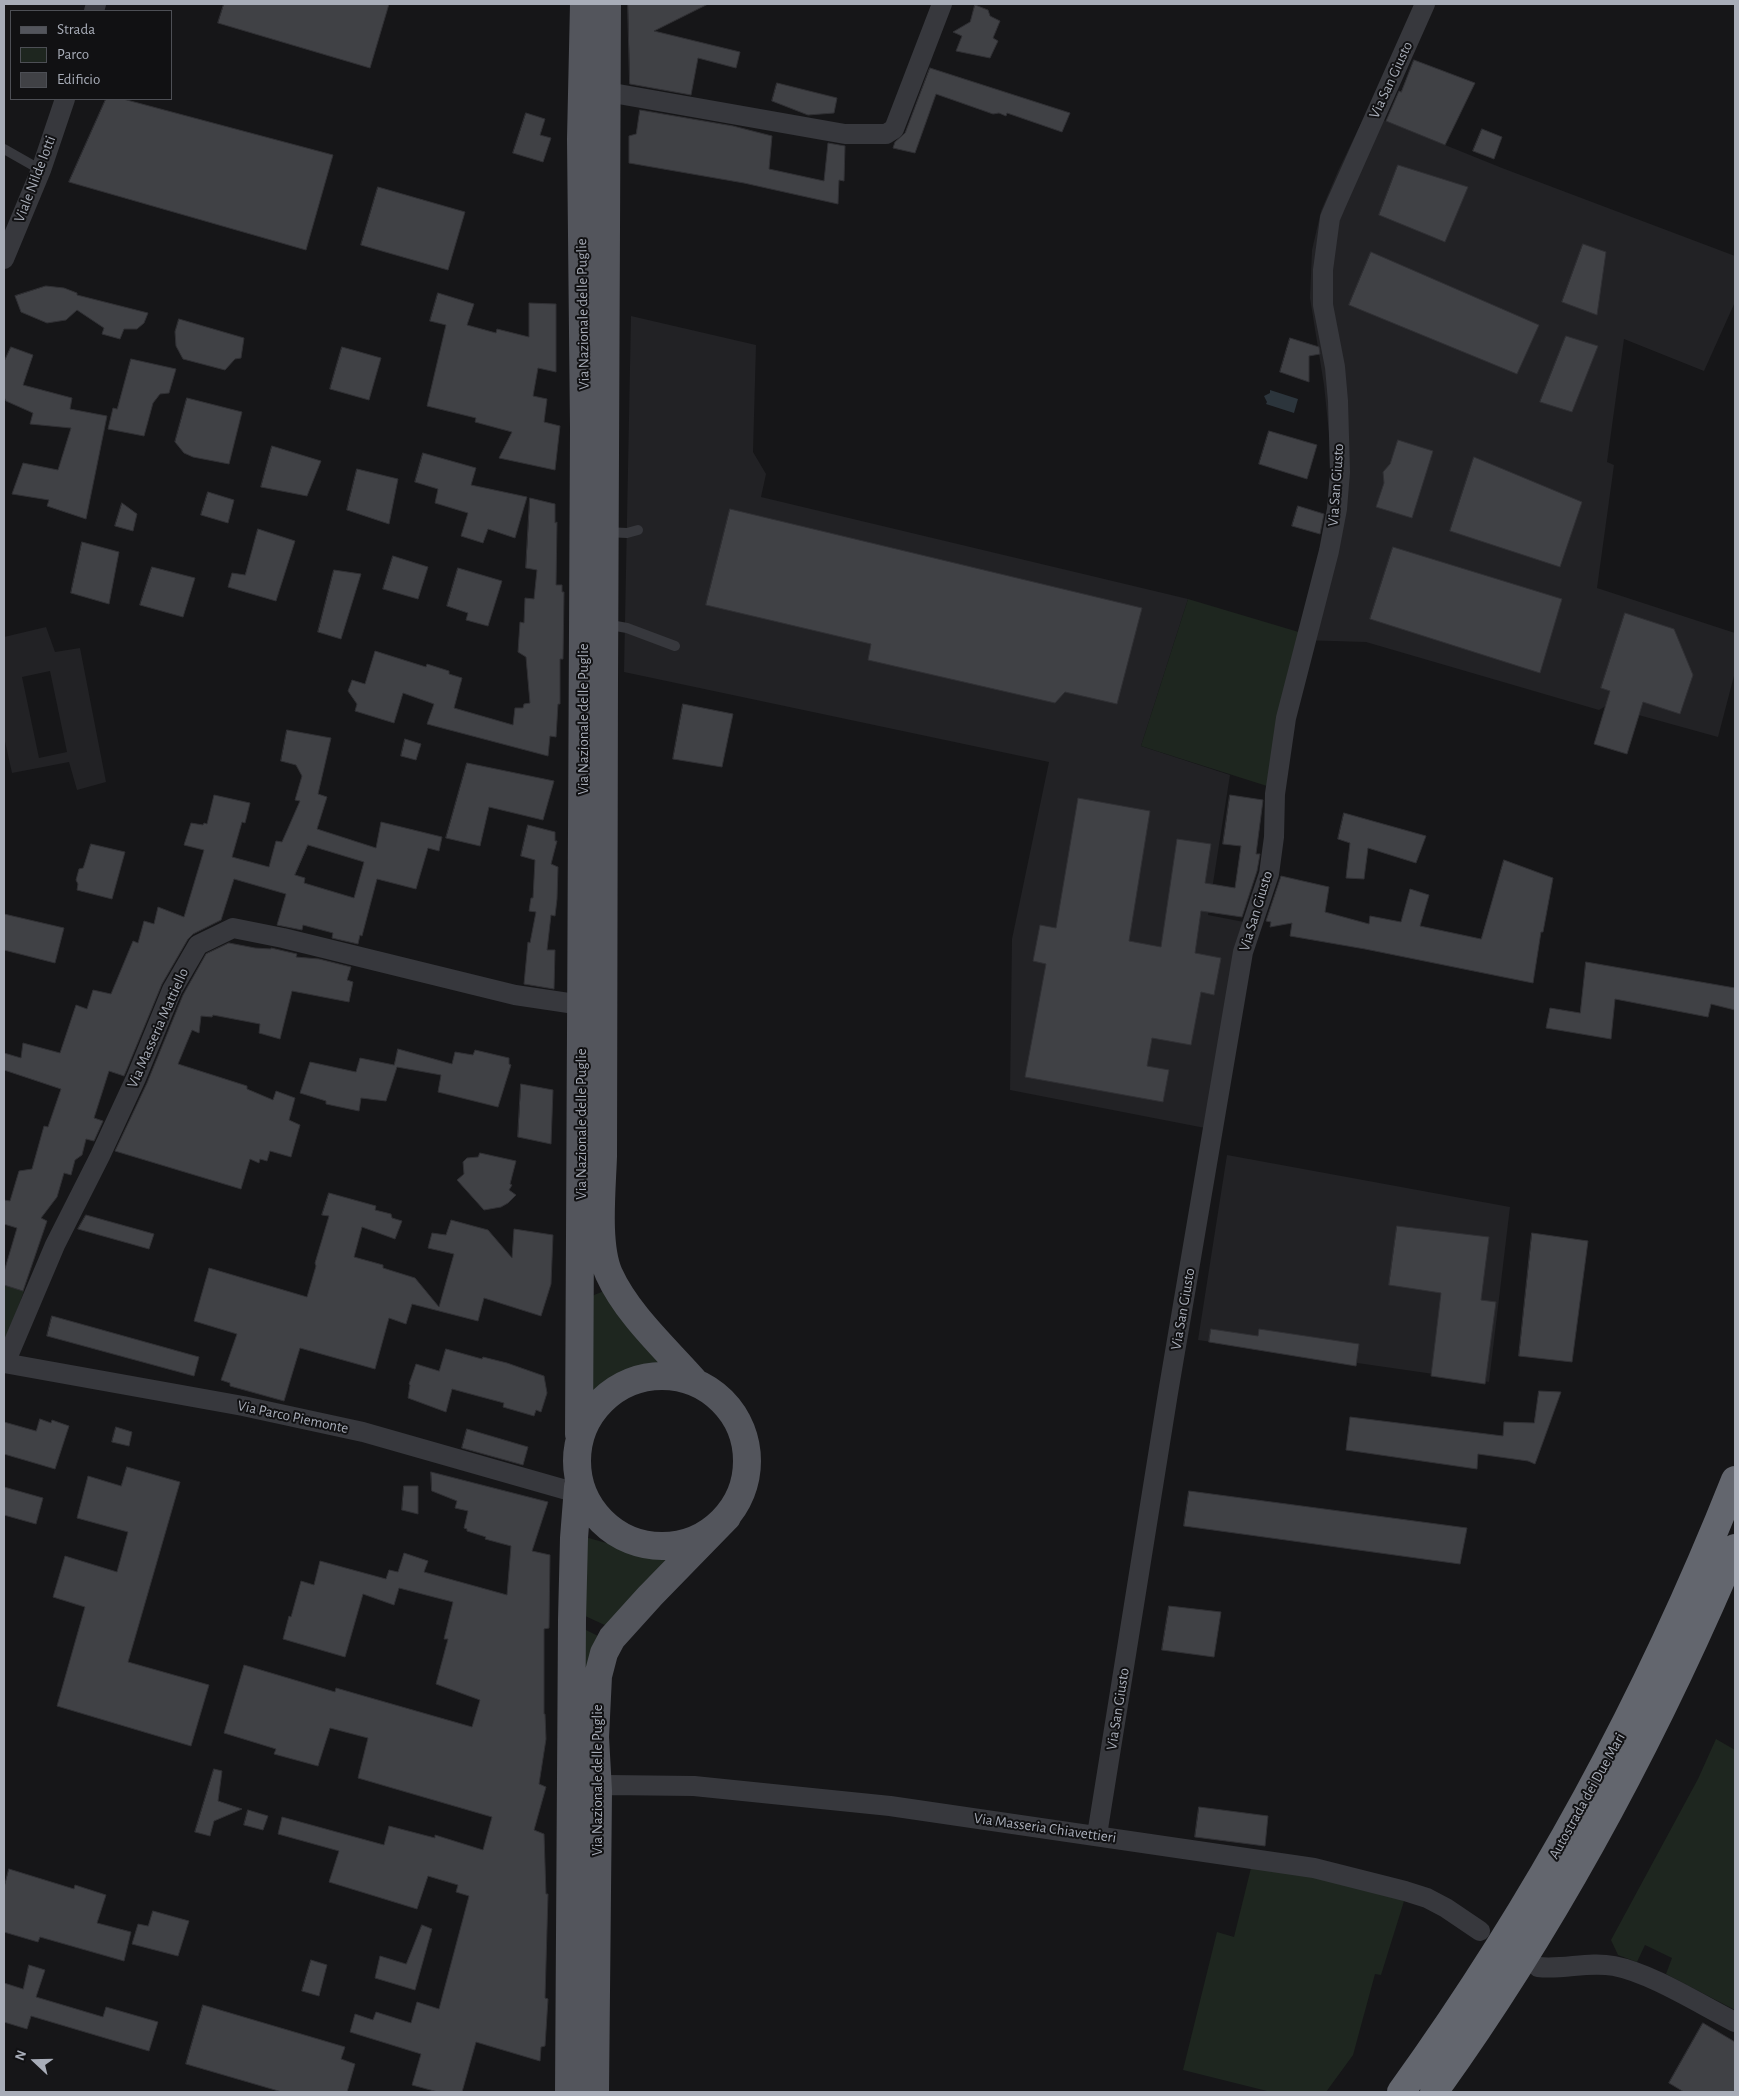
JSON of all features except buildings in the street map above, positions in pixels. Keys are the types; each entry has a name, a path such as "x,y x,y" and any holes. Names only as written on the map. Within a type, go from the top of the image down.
{"highway":[{"name":"Autostrada dei Due Mari","path":"1401,2092 1481,1976 1535,1890 1586,1801 1634,1709 1675,1624 1735,1480"},
{"name":"Autostrada dei Due Mari","path":"1434,2092 1542,1927 1608,1814 1657,1721 1702,1627 1735,1548"}],"main road":[{"name":"Via Nazionale delle Puglie","path":"569,2092 572,1620 577,1490 574,1461 579,1434 584,428 581,140 584,4"},
{"name":"Via Nazionale delle Puglie","path":"607,4 603,1156 601,1234 608,1273 628,1307 695,1382"},
{"name":"Via Nazionale delle Puglie","path":"579,1434 594,1409 614,1390 640,1378 668,1375 695,1382 718,1396 735,1416 746,1441 748,1468 741,1494 727,1517 612,1638 604,1653 598,1676 595,1737 598,1791 596,2092"},
{"name":"Via Nazionale delle Puglie","path":"577,1490 610,1529 632,1542 658,1547 684,1544 692,1541 707,1534 727,1517"}],"street":[{"path":"607,92 845,134 886,134 894,129 942,4"},
{"name":"Via San Giusto","path":"1097,1836 1243,952 1269,874 1274,837 1275,794 1286,718 1329,551 1337,509 1340,472 1338,401 1335,367 1323,305 1323,270 1330,218 1425,4"},
{"name":"Viale Nilde Iotti","path":"4,259 41,170 65,100"},
{"name":"Via Masseria Mattiello","path":"4,1363 55,1245 100,1156 136,1078 172,990 198,945 233,928 283,938 515,995 582,1004"},
{"name":"Via Parco Piemonte","path":"4,1363 243,1406 363,1432 577,1490"},
{"name":"Via Masseria Chiavettieri","path":"598,1791 607,1786 694,1786 890,1806 1314,1868 1427,1898 1446,1908 1480,1931"},
{"path":"1538,1967 1555,1969 1591,1964 1615,1966 1648,1978 1735,2022"}],"lane":[{"path":"4,149 41,170"},
{"path":"605,532 627,533 638,530"},
{"path":"604,624 627,628 675,646"},
{"path":"1721,1517 1735,1470"}],"shaded area":[{"path":"1366,113 1502,168 1735,256 1735,302 1704,371 1624,339 1607,462 1614,465 1597,588 1735,633 1735,672 1718,737 1606,706 1599,710 1366,642 1300,640 1323,540 1330,498 1331,453 1324,385 1310,298 1312,250 1321,211"},
{"path":"631,316 756,345 753,452 766,474 761,497 1188,599 1141,746 1230,775 1208,915 1244,922 1205,1128 1010,1090 1012,939 1049,762 624,672"},
{"path":"1270,390 1298,399 1294,413 1266,404 1264,396 1270,393"},
{"path":"46,627 55,652 80,648 106,782 77,790 69,762 12,773 4,737 4,637","holes":["50,671 67,752 39,758 22,677"]},
{"path":"1227,1155 1510,1207 1489,1382 1198,1340"}],"green space":[{"path":"1188,599 1302,633 1267,786 1141,746"},
{"path":"4,1285 24,1291 4,1345"},
{"path":"606,1290 674,1368 649,1369 627,1375 607,1386 588,1402 585,1299"},
{"path":"585,1537 642,1553 674,1555 609,1627 583,1615"},
{"path":"582,1628 602,1638 586,1724"},
{"path":"1716,1739 1735,1750 1735,2010 1666,1974 1672,1958 1645,1945 1637,1962 1618,1955 1611,1940 1698,1779"},
{"path":"1251,1868 1303,1874 1405,1898 1381,1975 1375,1974 1353,2055 1326,2092 1271,2092 1183,2070 1217,1932 1234,1937"}]}
